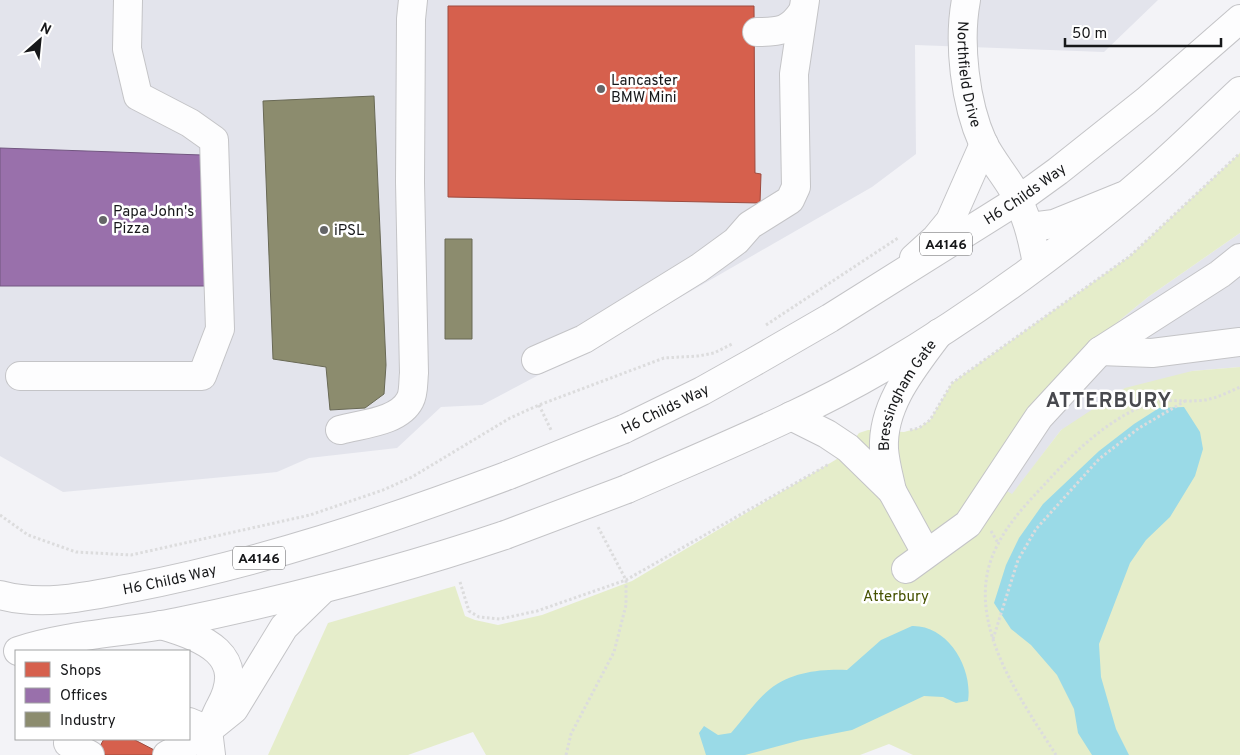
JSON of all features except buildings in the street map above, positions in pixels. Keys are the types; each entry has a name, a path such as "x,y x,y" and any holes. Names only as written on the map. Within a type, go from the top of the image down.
{"main road":[{"path":"20,376 202,376 220,328 214,140 190,123 138,96 127,49 128,0"},
{"path":"340,430 395,415 410,400 412,389 414,373 410,172 411,19 413,0"},
{"name":"Northfield Drive","path":"961,1 964,70 977,128 984,144 1018,200 1030,227 1037,264"},
{"path":"757,32 782,30 795,24 804,6"},
{"path":"536,360 584,339 699,268 736,241 750,225 790,200 796,187 794,74 804,6"},
{"name":"H6 Childs Way","path":"0,595 34,602 71,599 223,568 395,518 509,476 624,429 702,391 830,318 878,286 1018,200 1058,171 1146,101 1240,19"},
{"path":"21,650 60,640 161,625 323,589 505,535 627,489 791,416 883,368 940,332 1037,264 1152,173 1240,91"},
{"name":"Northfield Drive","path":"878,286 909,263 936,238 950,221 984,144"},
{"path":"1030,227 1054,224 1124,196"},
{"path":"1100,351 1220,274 1240,258"},
{"name":"Bressingham Gate","path":"940,332 904,382 891,409 885,431 884,450 892,491 916,561 968,524 1039,417 1100,351"},
{"path":"1100,351 1152,353 1240,342"},
{"name":"Bressingham Gate","path":"791,416 827,434 848,448 892,491"},
{"path":"167,755 202,736 234,709 284,627 323,589"},
{"path":"161,625 204,641 226,663 230,675 230,685 202,736"},
{"path":"0,659 15,652"}],"path":[{"path":"885,431 904,432 919,428 930,420 952,383 1130,256 1240,153"},
{"path":"764,326 904,233"},
{"path":"0,515 28,535 76,552 131,555 310,515 383,490 448,457 510,418 539,405 664,358 714,353 734,343"},
{"path":"1056,755 1011,683 993,639 985,583 998,543 1027,504 1057,470 1116,421 1145,405 1164,400 1204,400 1240,387"},
{"path":"993,639 1018,560 1036,529 1099,459 1139,428 1188,399"},
{"path":"460,582 469,611 479,617 500,619 537,611 626,580 842,456 848,448"},
{"path":"566,755 571,734 614,652 626,605 626,580"}],"shaded area":[{"path":"0,0 1158,0 1104,52 915,45 916,154 872,187 618,333 482,405 441,407 397,448 309,458 277,472 63,492 0,456"},
{"path":"1240,233 1240,367 1192,371 1061,430 1012,495 986,479 1033,404 1074,358 1148,297"}],"green space":[{"name":"Atterbury","path":"1240,153 1240,233 1148,297 1074,358 1033,404 986,479 1012,494 1061,430 1125,388 1192,371 1240,367 1240,755 913,755 889,744 860,755 486,755 473,732 408,755 268,755 328,623 455,586 465,616 498,625 542,615 632,581 842,456 859,433 868,430 904,432 919,428 930,420 952,383 1130,256"}],"water":[{"path":"1184,407 1200,432 1203,449 1195,476 1170,517 1146,540 1130,563 1099,644 1101,677 1116,729 1129,755 1092,755 1078,733 1074,709 1057,675 1031,645 1011,629 994,603 1006,565 1019,538 1043,504 1099,451 1134,424 1159,408"},
{"path":"912,626 925,628 937,633 955,651 966,675 969,688 968,701 956,703 943,697 924,696 852,730 801,740 745,755 706,755 699,733 704,726 718,735 731,733 760,699 779,683 807,673 847,670 881,640"}],"place":[{"name":"Lancaster BMW Mini","path":"601,89"},
{"name":"Papa John's Pizza","path":"103,220"},
{"name":"iPSL","path":"324,230"}],"district":[{"name":"ATTERBURY","path":"1109,400"}]}
